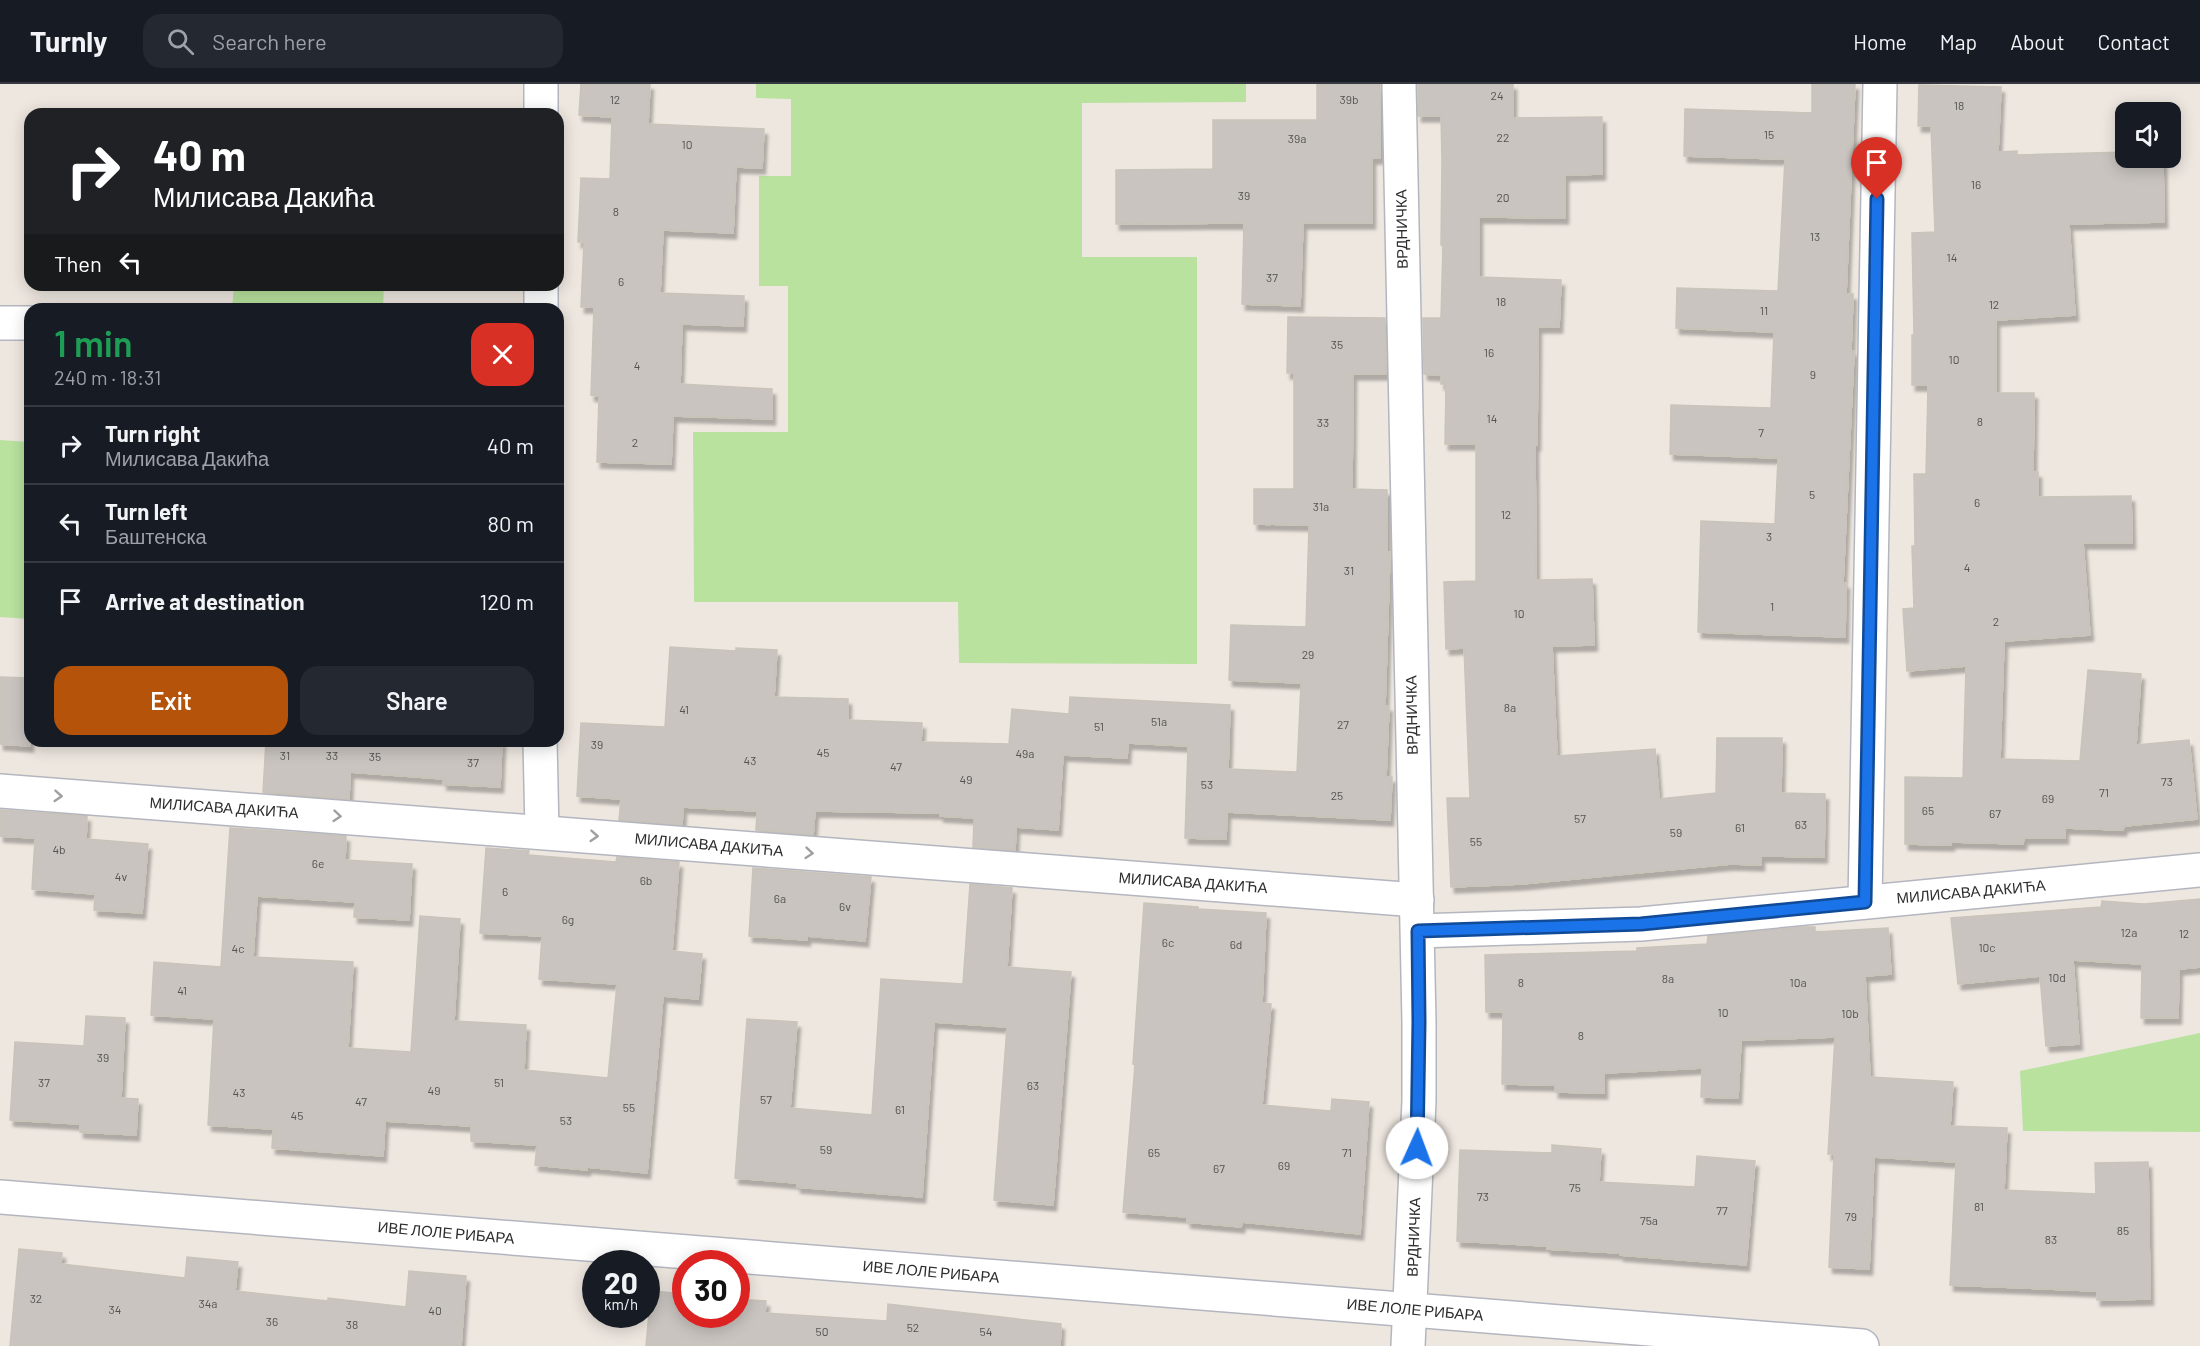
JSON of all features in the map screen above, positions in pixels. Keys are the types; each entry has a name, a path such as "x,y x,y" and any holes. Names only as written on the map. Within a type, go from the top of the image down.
{"street":[{"path":"541,84 541,108"},
{"name":"ВРДНИЧКА","path":"1399,84 1418,915 1419,1101 1408,1346"},
{"path":"1865,902 1880,84"},
{"path":"0,323 24,323"},
{"path":"540,747 542,832"},
{"name":"МИЛИСАВА ДАКИЋА","path":"0,791 542,832 1418,915 1641,924 2200,870"},
{"name":"ИВЕ ЛОЛЕ РИБАРА","path":"0,1197 1862,1346"}],"green space":[{"path":"756,84 1246,84 1246,102 1082,103 1082,257 1197,257 1197,664 959,663 958,602 694,602 693,432 788,432 788,286 759,286 759,176 791,176 791,99 756,98"},
{"path":"234,291 384,291 383,303 232,303"},
{"path":"0,440 24,442 24,619 0,617"},
{"path":"2200,1033 2200,1132 2023,1131 2020,1071"}],"building":[{"path":"581,84 650,84 648,124 764,129 762,168 736,167 733,233 663,230 660,293 744,296 743,326 682,324 680,384 772,389 772,419 673,416 671,464 597,462 599,396 591,395 594,307 581,307 584,242 578,242 581,178 610,179 612,117 579,115"},
{"path":"1317,84 1380,84 1380,158 1372,158 1372,223 1303,223 1300,306 1242,304 1244,223 1116,224 1116,170 1213,169 1213,120 1317,120"},
{"path":"1418,84 1513,84 1513,118 1602,117 1602,174 1565,175 1565,218 1479,217 1479,277 1561,280 1559,327 1538,327 1537,445 1535,445 1536,580 1592,579 1594,645 1552,646 1557,756 1655,749 1659,799 1716,793 1717,738 1782,738 1781,793 1825,794 1824,857 1761,856 1761,865 1731,864 1521,884 1451,887 1447,798 1470,798 1464,648 1446,649 1444,582 1476,581 1476,444 1445,444 1446,384 1441,384 1441,375 1424,374 1423,318 1441,318 1442,159 1441,116 1418,116"},
{"path":"1812,84 1855,84 1846,294 1853,294 1851,351 1854,351 1843,583 1846,583 1845,637 1698,632 1701,521 1775,524 1778,458 1670,454 1671,405 1771,408 1774,332 1676,328 1677,288 1778,291 1785,159 1684,156 1685,109 1812,113"},
{"path":"1919,85 2001,87 1998,152 2017,151 2017,155 2115,152 2115,168 2163,168 2164,222 2069,224 2075,315 1996,320 1996,393 2034,393 2033,472 2038,472 2038,497 2131,496 2132,543 2083,543 2090,635 2004,641 2000,759 2080,761 2088,670 2141,674 2136,745 2189,740 2197,819 2124,826 2123,830 2065,828 2065,838 2024,838 2023,844 1951,842 1951,845 1905,844 1905,777 1963,778 1966,666 1907,671 1903,609 1914,608 1912,546 1915,546 1914,474 1926,474 1928,385 1912,385 1912,335 1914,335 1912,233 1935,232 1931,126 1918,126"},
{"path":"1288,317 1385,318 1386,374 1353,374 1352,489 1387,490 1387,552 1390,552 1385,706 1389,706 1386,777 1392,777 1390,820 1227,812 1226,839 1185,838 1188,746 1128,743 1127,758 1063,755 1058,830 1016,827 1015,850 973,847 974,818 940,816 940,813 815,811 813,835 756,830 757,811 683,807 682,825 619,820 621,799 577,796 581,723 665,727 670,647 736,651 736,648 777,650 774,697 848,699 848,720 922,723 921,742 1009,744 1012,709 1069,714 1070,697 1230,705 1228,769 1297,772 1301,683 1229,680 1231,625 1306,627 1309,525 1254,524 1254,489 1294,489 1294,373 1287,373"},
{"path":"0,677 24,678 24,746 0,744"},
{"path":"266,747 502,747 500,787 443,784 444,779 350,772 349,799 263,792"},
{"path":"0,810 87,816 86,839 148,844 142,913 94,910 95,894 32,889 35,838 0,836"},
{"path":"230,828 346,836 345,860 412,864 409,920 354,917 355,902 257,896 253,957 353,962 348,1048 411,1052 420,916 460,919 454,1021 526,1025 524,1070 608,1078 617,984 539,979 542,936 480,933 486,848 529,851 528,855 616,862 617,857 679,862 672,951 702,954 698,999 663,996 647,1173 535,1165 537,1145 471,1141 471,1126 385,1121 383,1156 272,1148 273,1129 208,1125 214,1019 151,1015 154,962 221,967"},
{"path":"753,868 871,877 865,941 807,936 807,940 749,936"},
{"path":"970,884 1012,888 1007,967 1071,972 1053,1205 994,1200 1007,1027 934,1022 922,1197 797,1187 797,1183 735,1178 747,1019 797,1022 790,1108 872,1115 881,979 963,984"},
{"path":"2200,899 2200,967 2179,969 2178,1018 2141,1018 2142,964 2073,960 2079,1044 2046,1046 2040,976 1958,984 1951,918 2101,907 2102,901 2144,904"},
{"path":"1144,903 1266,913 1262,1003 1271,1004 1262,1105 1331,1111 1332,1099 1369,1102 1360,1234 1242,1222 1241,1227 1187,1222 1187,1217 1123,1212 1135,1065 1133,1064"},
{"path":"1815,927 1815,932 1888,928 1891,974 1865,976 1870,1077 1953,1082 1950,1126 2007,1128 2004,1190 2096,1194 2095,1163 2148,1162 2150,1299 2097,1300 2097,1291 1950,1285 1956,1162 1874,1157 1869,1269 1829,1267 1834,1154 1828,1154 1835,1037 1741,1040 1738,1098 1701,1097 1702,1068 1604,1073 1604,1093 1555,1092 1555,1085 1502,1084 1503,1012 1486,1012 1485,955 1637,951 1637,948 1707,944 1708,936"},
{"path":"86,1016 125,1018 121,1098 138,1099 136,1135 80,1132 80,1124 10,1120 15,1042 84,1046"},
{"path":"1552,1145 1601,1149 1599,1182 1695,1187 1697,1156 1755,1161 1746,1265 1620,1255 1620,1253 1547,1249 1547,1246 1457,1241 1460,1150 1552,1153"},
{"path":"19,1249 62,1253 61,1264 185,1278 187,1257 238,1262 235,1291 406,1307 409,1271 466,1276 461,1346 10,1346"},
{"path":"660,1292 672,1293 672,1328 750,1328 750,1300 766,1301 765,1313 887,1321 888,1304 1061,1324 1060,1346 646,1346 648,1328 660,1328"}],"route":[{"path":"1417,1148 1418,931 1641,924 1865,902 1877,199"}]}
